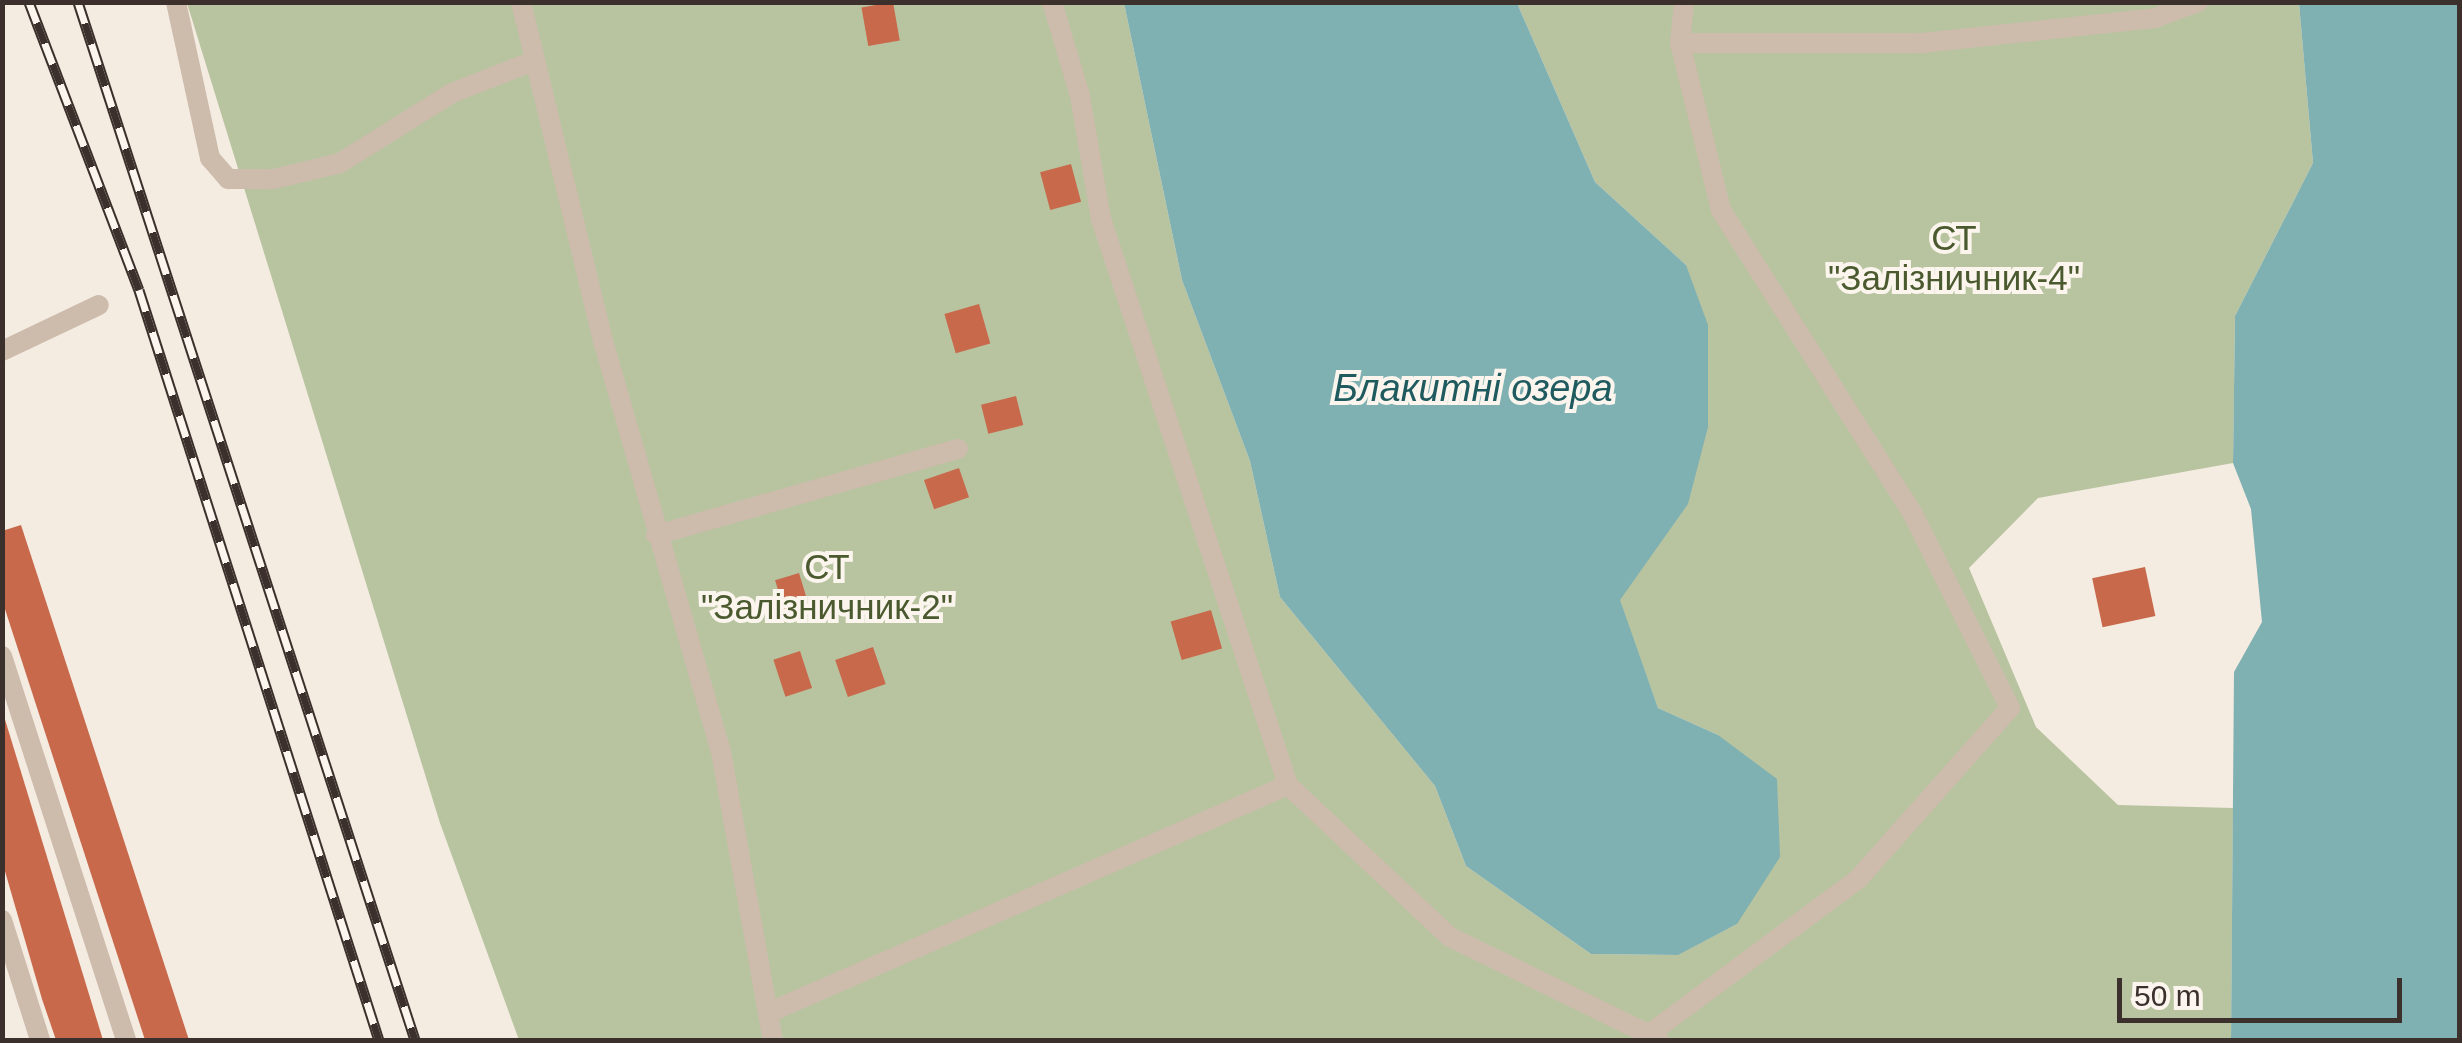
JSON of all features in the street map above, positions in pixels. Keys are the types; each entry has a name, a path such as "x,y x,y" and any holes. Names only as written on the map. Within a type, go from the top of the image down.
{"lane":[{"path":"176,2 210,158 228,180 274,180 340,163 452,92 530,62"},
{"path":"520,2 530,62 656,536 721,752 773,1040"},
{"path":"1052,2 1080,96 1101,219 1288,784 1450,937 1656,1036 1860,878 2010,708 1913,514 1721,210 1680,43 1684,2"},
{"path":"1680,43 1922,43 2155,18 2198,2"},
{"path":"2,351 99,306"},
{"path":"656,536 958,449"},
{"path":"2,656 126,1040"},
{"path":"768,1013 1288,784"},
{"path":"2,920 40,1040"}],"green space":[{"name":"СТ \"Залізничник-2\"","path":"187,3 1124,3 1182,280 1250,461 1280,597 1435,786 1466,866 1591,954 1677,955 1737,924 1718,735 1658,708 1619,600 1648,553 1686,265 1595,182 1517,3 2299,3 2313,163 2235,316 2233,463 2038,498 1969,568 2036,727 2118,805 2233,808 2231,1040 519,1040 440,823"}],"water":[{"name":"Блакитні озера","path":"1124,3 1517,3 1595,182 1686,265 1708,325 1708,427 1688,504 1620,600 1658,708 1718,735 1777,779 1780,857 1737,924 1678,955 1591,954 1466,866 1435,786 1280,597 1250,461 1182,280"},
{"path":"2299,3 2459,3 2459,1040 2231,1040 2234,672 2262,622 2251,509 2233,463 2235,316 2313,163"}],"building":[{"path":"893,2 900,40 868,46 861,8"},
{"path":"1071,164 1081,202 1050,210 1040,172"},
{"path":"979,304 990,343 956,353 944,314"},
{"path":"1016,396 1023,425 988,434 981,405"},
{"path":"959,468 969,497 934,509 924,480"},
{"path":"21,525 189,1040 145,1040 2,600 2,531"},
{"path":"2145,567 2155,616 2103,627 2092,578"},
{"path":"799,573 808,603 784,610 775,580"},
{"path":"1211,610 1222,648 1182,660 1171,622"},
{"path":"873,647 886,684 848,697 835,660"},
{"path":"800,651 812,688 785,697 773,660"},
{"path":"2,713 103,1040 56,1040 42,999 2,861"}],"railway":[{"path":"29,2 139,290 379,1040"},
{"path":"78,2 415,1040"}],"park label":[{"name":"СТ \"Залізничник-4\"","path":"1954,258"}]}
